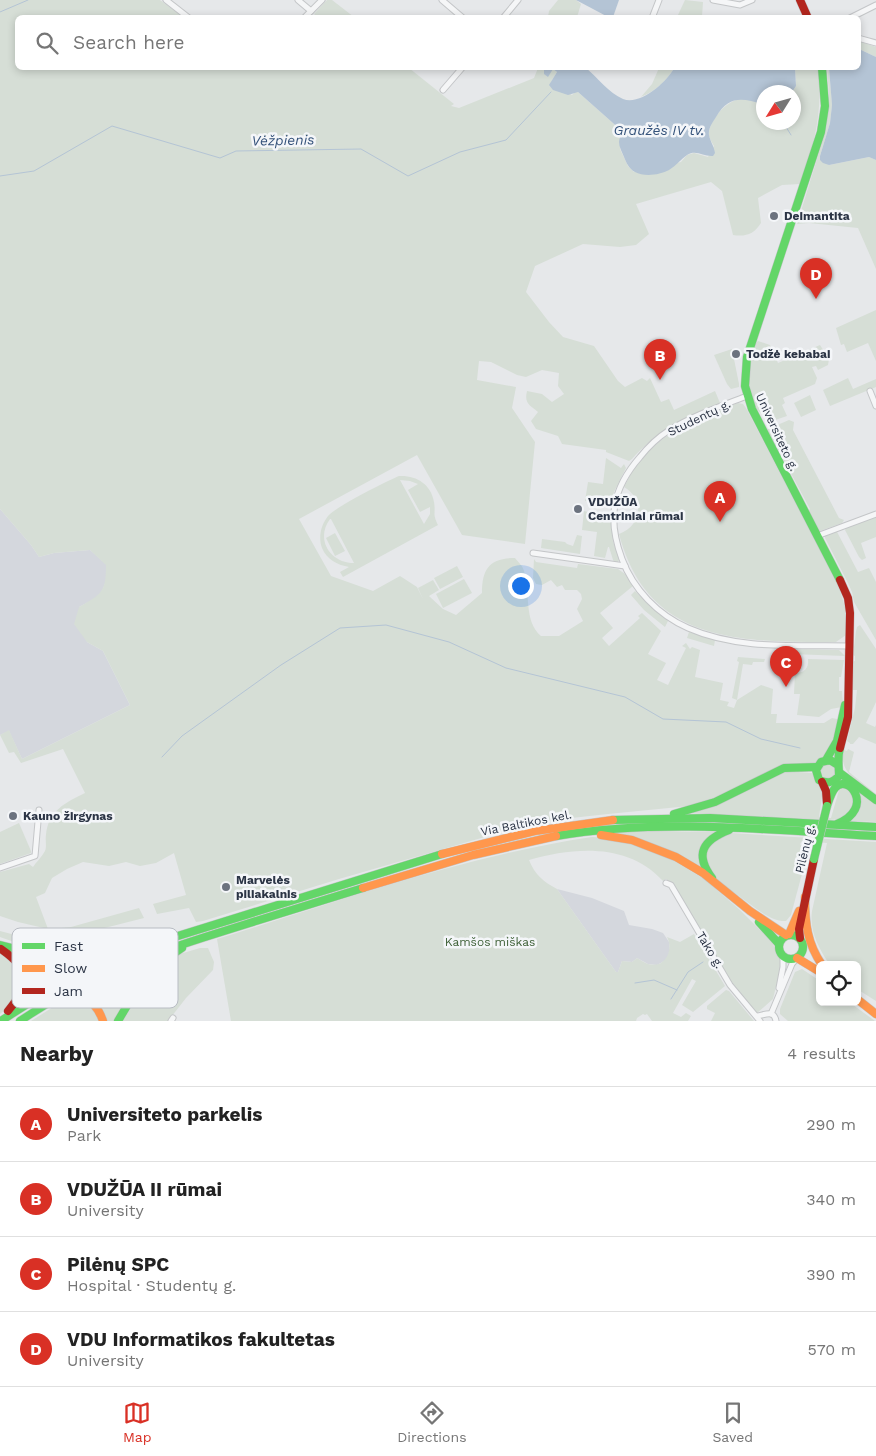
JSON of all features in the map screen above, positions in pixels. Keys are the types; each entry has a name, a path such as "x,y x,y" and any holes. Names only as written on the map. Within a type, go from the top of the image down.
{"main road":[{"path":"800,0 808,15"},
{"name":"Universiteto g.","path":"822,70 825,106 821,132 750,345 745,386 757,421 840,579 848,598 850,613 848,717 837,758 839,769"},
{"name":"Universiteto g.","path":"826,760 836,742 844,711 848,683"},
{"path":"839,769 839,776 834,782 822,782 817,777 817,766 820,762 826,760 833,761 839,769 876,800"},
{"path":"661,818 715,802 784,768 817,766"},
{"name":"Pilėnų g.","path":"822,782 826,791 827,806"},
{"name":"Pilėnų g.","path":"800,938 799,929 805,897 834,782"},
{"path":"827,806 835,788 840,784 847,784 852,787 858,801 857,808 853,816 833,825"},
{"name":"Via Baltikos kel.","path":"178,936 459,849 570,824 661,818 876,827"},
{"name":"Via Baltikos kel.","path":"195,940 469,856 505,846 578,832 662,827 876,836"},
{"path":"716,882 704,866 703,848 714,836 735,829"},
{"path":"578,832 626,838 673,854 716,882 745,907 779,944 783,956 791,959 797,958 816,970"},
{"path":"805,897 806,934 818,961"},
{"name":"Pilėnų g.","path":"788,935 805,897"},
{"path":"745,907 788,935"},
{"path":"779,944 781,939 788,935 795,935 800,938 804,945 797,958"},
{"path":"178,946 195,940"},
{"path":"178,951 195,940"},
{"path":"0,947 12,956"},
{"path":"803,950 816,962"},
{"path":"861,1002 876,1014"},
{"path":"1,1021 12,1008"},
{"path":"1,1021 20,1008"},
{"path":"20,1021 39,1008"},
{"path":"98,1008 103,1021"},
{"path":"118,1021 125,1008"}],"street":[{"path":"166,0 185,15"},
{"path":"298,0 312,11"},
{"path":"307,15 322,0"},
{"path":"442,0 460,15"},
{"path":"506,15 518,0"},
{"path":"653,15 659,0"},
{"path":"713,0 740,5 752,0"},
{"path":"856,15 876,5"},
{"path":"861,39 876,43"},
{"path":"443,90 460,70"},
{"path":"870,391 876,406"},
{"name":"Studentų g.","path":"747,396 697,416 668,431 646,450 632,466 618,490 613,513 616,535 625,566 637,587 656,608 672,620 689,628 728,640 753,643 850,646"},
{"path":"817,536 876,514"},
{"path":"533,553 625,566"},
{"path":"0,868 35,856 39,810"},
{"name":"Tako g.","path":"666,883 672,886 730,984 760,1018"},
{"path":"778,999 783,956"},
{"path":"771,1014 792,964 797,958"},
{"path":"760,1018 767,1013 776,1018 776,1021"}],"shaded area":[{"path":"0,509 39,557 54,553 90,550 107,565 106,581 100,596 79,607 87,642 103,651 130,705 22,759 9,731 0,735"},
{"path":"557,889 592,898 624,911 629,925 663,933 669,942 670,951 666,960 657,965 648,964 637,958 632,962 622,961 618,972 616,972"}],"green space":[{"path":"0,0 160,0 180,15 15,15 15,70 412,70 454,104 451,106 459,108 534,78 537,70 554,70 557,72 551,82 572,95 576,91 578,92 622,131 620,149 628,166 634,172 681,162 687,155 694,153 708,157 714,146 709,136 711,124 724,107 735,100 746,99 756,101 756,130 801,130 801,85 796,85 795,70 818,70 819,99 814,141 800,184 782,185 758,198 761,223 756,230 742,236 733,235 722,191 711,182 636,204 649,234 636,245 620,247 583,244 535,266 526,292 563,337 594,346 618,381 625,387 642,378 647,381 650,378 661,402 669,399 674,410 715,391 720,403 661,433 629,461 606,452 606,450 562,444 558,436 536,429 531,421 538,412 527,402 527,391 542,394 552,402 564,394 558,386 559,373 542,370 526,377 517,375 491,362 479,361 477,380 516,387 512,408 535,442 525,544 462,535 417,455 299,519 331,576 373,591 400,576 417,587 423,599 418,588 433,580 439,590 429,596 443,609 456,615 482,593 482,584 489,566 499,560 515,558 522,566 526,579 532,622 535,630 541,636 559,636 583,621 577,609 582,599 581,594 577,590 565,590 562,585 557,587 551,580 542,585 536,584 533,578 534,559 536,562 577,568 578,564 618,569 625,574 633,586 600,613 613,628 602,638 609,646 640,618 638,616 642,613 661,631 648,654 666,663 657,680 668,685 686,648 682,646 686,643 690,649 692,647 700,650 695,677 723,683 720,700 729,702 727,706 734,708 737,700 761,685 773,689 771,714 777,714 776,723 824,723 832,718 837,719 838,723 829,751 826,756 812,765 789,764 713,798 689,806 562,819 520,827 196,922 189,908 157,914 153,904 186,895 174,853 156,863 140,866 126,862 109,866 83,862 52,878 45,893 36,897 48,928 18,922 0,916 0,872 29,864 33,867 45,851 47,827 54,814 59,808 85,793 63,749 21,763 14,752 9,753 0,735 9,730 22,759 130,705 103,651 87,642 74,624 79,607 98,595 104,587 106,565 90,550 54,553 39,557 0,509"},
{"path":"327,0 332,0 351,15 315,15 314,14"},
{"path":"558,0 576,0 581,4 578,15 548,15 549,11"},
{"path":"685,0 703,2 702,15 678,15"},
{"path":"861,42 876,47 876,57 861,50"},
{"path":"658,70 673,70 660,85 641,97 652,84"},
{"path":"827,70 829,70 832,105 830,123 820,156 829,165 869,157 876,160 876,269 858,228 809,223 797,224 826,130 829,95"},
{"path":"876,310 876,361 868,343 847,352 844,344 841,345 836,328"},
{"path":"758,341 770,345 778,363 820,345 829,359 828,365 818,370 816,366 812,367 817,378 815,384 783,398 785,403 782,405 787,416 772,421 769,415 765,416 757,410 752,402 750,393 749,373 755,344"},
{"path":"732,349 739,387 731,389 714,355"},
{"path":"848,378 853,389 876,379 876,387 830,406 823,390"},
{"path":"810,395 816,410 801,417 794,403"},
{"path":"738,403 743,404 746,408 838,584 845,607 846,635 836,642 766,641 733,637 703,629 675,617 652,597 633,570 619,534 632,525 638,512 636,499 624,487 633,471 646,454 669,435 682,427"},
{"path":"789,420 794,422 793,430 839,518 844,520 842,523 820,531 818,530 808,511 810,509 771,436 769,437 768,429"},
{"path":"606,458 621,468 624,464 626,468 614,492 612,502 608,502 605,498 597,502 585,501 588,482 603,484"},
{"path":"399,476 417,479 430,490 438,525 343,577 340,572 349,567 333,561 322,548 320,535 324,523 328,516 341,506","holes":["400,480 418,484 408,490 420,512 430,507 430,514 424,524","331,519 354,563 338,559 327,548 324,534"]},
{"path":"584,511 596,514 603,521 605,516 610,516 613,541 619,560 617,563 614,563 609,547 605,558 594,556 597,532 582,530"},
{"path":"876,516 876,537 861,543 866,558 862,560 845,530"},
{"path":"836,530 858,572 869,568 876,582 876,640 854,602 848,583 825,538 825,536"},
{"path":"335,533 345,551 335,556 326,538"},
{"path":"577,535 582,536 580,554 541,548 542,539 565,542 573,546"},
{"path":"457,566 463,577 440,589 434,578"},
{"path":"464,579 472,593 443,608 436,594"},
{"path":"635,591 668,621 665,627 644,610 631,595"},
{"path":"860,625 876,649 876,702 866,723 875,727 876,725 876,744 859,737 853,744 847,741 855,708 857,690 853,690 852,662 855,661 855,656 853,655 856,631"},
{"path":"689,632 715,640 714,646 687,638"},
{"path":"791,649 839,650 845,656 791,654"},
{"path":"738,657 765,659 764,662 753,662 752,665 743,664 737,700 732,698 739,662 737,661"},
{"path":"808,659 844,660 841,677 839,677 839,691 842,691 842,707 831,709 819,717 797,715 800,694 794,694 795,673 805,670 808,665"},
{"path":"848,749 854,752 849,772 876,794 876,797 857,782 847,771 843,758 844,750 847,751"},
{"path":"825,763 831,763 836,768 834,777 825,779 820,774 820,768"},
{"path":"785,771 812,773 823,790 819,817 831,818 839,790 844,787 854,794 852,812 840,819 830,820 690,813"},
{"path":"857,788 876,804 876,822 850,821"},
{"path":"19,823 31,853 0,864 0,832"},
{"path":"616,832 714,832 876,842 876,1001 861,992 861,961 827,961 813,933 812,911 827,843 802,841 800,844 807,855 791,915 786,921 780,921 755,908 710,877"},
{"name":"Kamšos miškas","path":"592,837 609,838 656,850 704,879 740,910 772,942 782,963 773,999 757,1013 728,978 673,885 666,879 663,881 649,869 634,860 617,854 600,851 582,851 564,852 529,860 540,878 557,889 616,972 618,972 622,961 632,962 637,958 648,964 659,964 669,953 667,937 680,942 694,934 725,986 693,1012 682,1005 696,981 692,979 673,1013 681,1017 686,1013 691,1016 688,1021 652,1021 647,1014 643,1014 636,1021 231,1021 217,939 356,895 450,868 544,845"},
{"path":"139,908 144,918 105,928 61,928 71,927"},
{"path":"0,931 12,934 12,941 0,937"},
{"path":"200,948 208,948 214,962 213,970 186,998 168,1021 123,1021 131,1008 178,1008 178,956"},
{"path":"0,953 12,962 12,1000 0,1014"},
{"path":"802,969 816,978 816,1006 854,1006 875,1021 788,1021 780,1014 780,1009 795,972"},
{"path":"726,990 729,991 754,1021 711,1021 715,1013 707,1009 707,1006"},
{"path":"52,1008 93,1008 100,1021 31,1021"},
{"path":"94,1008 126,1008 116,1021 105,1021 104,1015"}],"water":[{"path":"576,0 619,0 614,15 604,15"},
{"path":"861,50 876,57 876,160 869,157 829,165 820,160 830,123 832,105 829,70 861,70"},
{"name":"Graužės IV tv.","path":"544,70 552,70 548,77 544,74"},
{"name":"Graužės IV tv.","path":"554,70 588,70 613,93 623,99 630,100 645,96 659,86 673,70 795,70 796,85 756,85 756,102 736,100 731,102 721,110 714,121 709,132 715,153 713,156 690,153 669,170 647,175 635,172 627,163 619,144 622,131 578,92 568,95 553,90 549,85 557,72"}],"waterway":[{"path":"0,12 28,0"},
{"name":"Vėžpienis","path":"0,176 34,171 112,126 220,158 236,151 361,149 408,176 460,152 506,140 551,92"},
{"name":"Vėžpienis","path":"788,130 791,135"},
{"path":"162,757 182,736 281,665 340,628 386,625 449,642 506,668 625,697 663,719 726,722 761,739 800,748"},
{"path":"671,999 688,972 703,962"},
{"path":"635,983 654,980 677,990"}],"traffic: fast":[{"path":"822,70 825,106 821,132 747,357 745,386 752,409 840,580"},
{"path":"826,760 837,741 845,705"},
{"path":"838,765 830,760 821,762 816,770 819,780 830,782 839,776 838,759 840,748"},
{"path":"674,814 715,802 784,768 817,767"},
{"path":"840,773 876,800"},
{"path":"827,806 835,788 840,784 852,788 856,794 855,809 849,817 837,824"},
{"path":"814,859 827,806"},
{"path":"613,820 710,818 876,827"},
{"path":"556,836 596,831 676,827 716,827 876,836"},
{"path":"712,878 703,862 704,849 713,838 729,830"},
{"path":"178,936 442,854"},
{"path":"178,946 363,888"},
{"path":"759,922 779,944"},
{"path":"786,935 796,935 803,942 803,947 803,952 796,959 786,959 779,952 779,942 786,935"},
{"path":"0,945 12,948"},
{"path":"178,951 182,948"},
{"path":"1,1021 21,1008"},
{"path":"20,1021 41,1008"},
{"path":"118,1021 126,1008"}],"traffic: slow":[{"path":"442,854 535,831 613,820"},
{"path":"601,835 632,840 676,857 703,873 750,911 786,935"},
{"path":"363,888 473,855 556,836"},
{"path":"805,897 810,941 820,961"},
{"path":"789,934 799,911"},
{"path":"797,958 816,970"},
{"path":"861,1002 876,1014"},
{"path":"96,1008 103,1021"}],"traffic: jam":[{"path":"800,0 807,15"},
{"path":"840,580 848,598 850,613 848,717 840,748"},
{"path":"822,782 826,791 827,804"},
{"path":"800,938 799,929 814,859"},
{"path":"1,949 12,958"},
{"path":"8,1011 12,1006"}],"place":[{"name":"Deimantita","path":"774,216"},
{"name":"VDU Informatikos fakultetas","path":"816,299"},
{"name":"Todžė kebabai","path":"736,354"},
{"name":"VDUŽŪA II rūmai","path":"660,380"},
{"name":"VDUŽŪA Centriniai rūmai","path":"578,509"},
{"name":"Universiteto parkelis","path":"720,522"},
{"name":"Pilėnų SPC","path":"786,687"},
{"name":"Kauno žirgynas","path":"13,816"},
{"name":"Marvelės piliakalnis","path":"226,887"}]}
